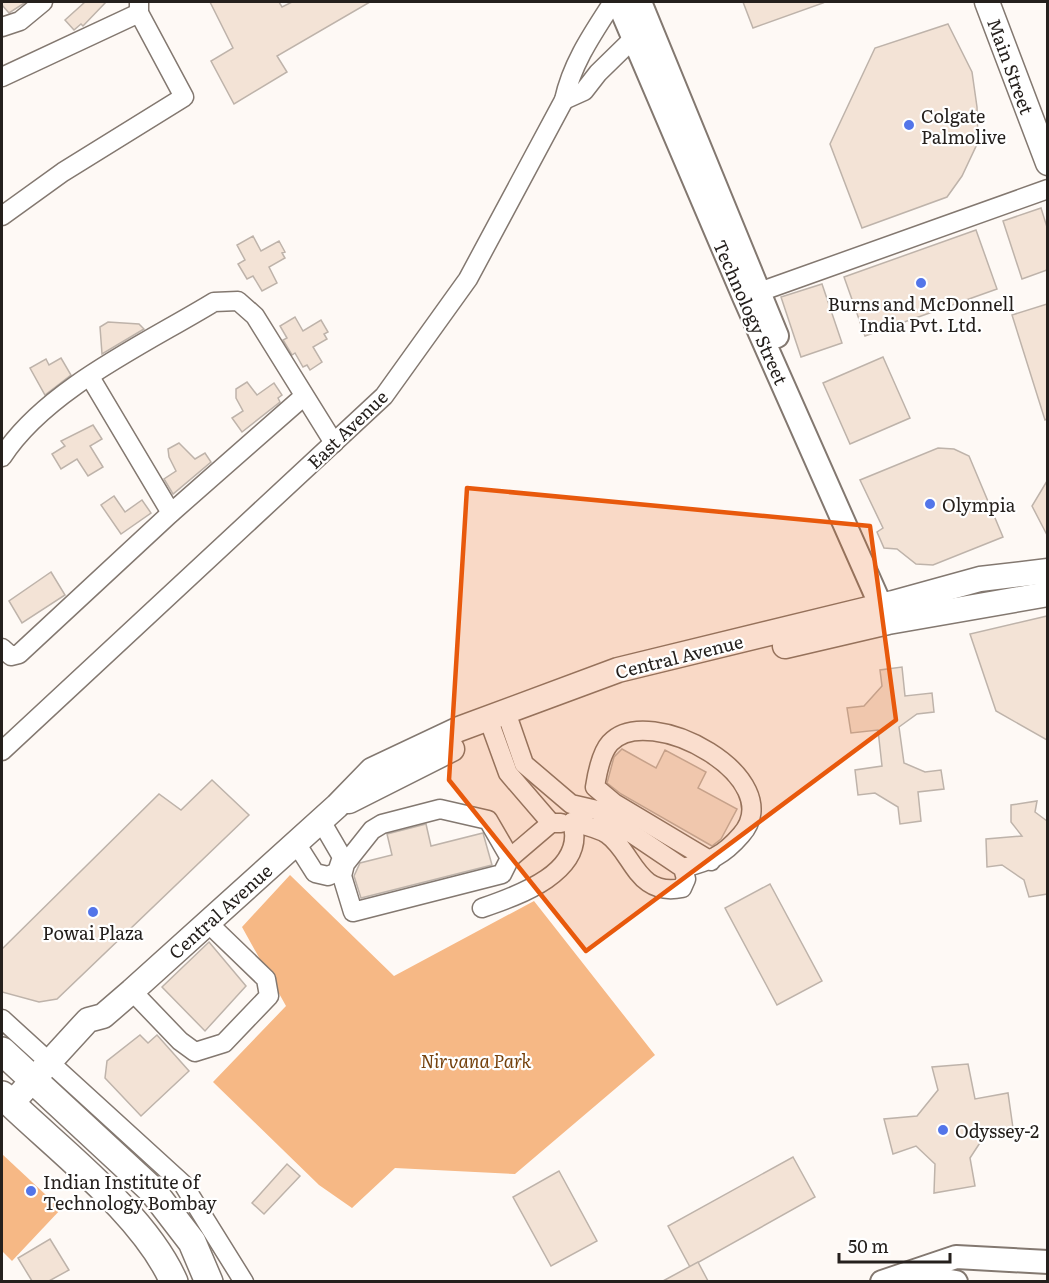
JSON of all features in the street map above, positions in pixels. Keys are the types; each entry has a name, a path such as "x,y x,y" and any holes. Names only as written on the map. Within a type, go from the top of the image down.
{"main road":[{"name":"Main Street","path":"987,2 1047,164"},
{"name":"Main Street","path":"1002,2 1047,123"},
{"name":"Central Avenue","path":"11,1104 47,1077 99,1031 103,1016 329,813 465,743 499,722 624,684 890,613 980,579 1047,571"},
{"name":"Central Avenue","path":"890,613 1047,594"},
{"path":"2,1051 47,1077 152,1190 192,1242 209,1281"},
{"path":"11,1104 137,1222 168,1266 174,1281"}],"street":[{"path":"2,27 20,21 43,2"},
{"name":"Technology Street","path":"615,2 641,31 890,613"},
{"name":"East Avenue","path":"2,751 384,396 468,279 564,100 569,79 590,38 615,2"},
{"path":"564,100 584,91 598,73 641,31 640,2"},
{"path":"2,77 139,7 184,97 63,172 2,216"},
{"path":"752,294 1047,189"},
{"path":"2,457 31,420 60,394 214,302 238,301 255,316 303,397 334,443"},
{"path":"90,377 171,513"},
{"path":"2,648 11,656 20,654 171,513 303,397"},
{"path":"499,722 524,765 571,813 608,834 643,879 668,891 682,888 686,879 683,867 597,810 571,813 551,824 510,858 502,874 353,912 342,876 345,864 372,830 382,824 440,809 488,820 510,858"},
{"path":"499,722 505,767 551,824"},
{"path":"683,867 711,861 731,847 748,827 754,808 749,790 724,763 685,738 655,732 628,732 609,744 595,787 614,803 711,861"},
{"path":"505,767 522,759"},
{"path":"296,843 315,873 328,876 337,872 342,857 329,813"},
{"path":"482,908 525,893 566,862 575,831 571,813"},
{"path":"132,991 180,1041 195,1052 224,1043 269,996 266,979 208,922"},
{"path":"2,1019 47,1077 183,1184 244,1281"},
{"path":"891,1277 956,1257 1047,1262"},
{"path":"891,1277 956,1281"}],"highlighted area":[{"path":"467,488 870,526 896,720 586,951 449,780"}],"green space":[{"name":"Nirvana Park","path":"290,875 394,976 534,901 655,1055 515,1174 395,1168 352,1208 319,1185 213,1082 286,1006 242,927"},
{"path":"2,1154 61,1209 12,1261 2,1251"}],"building":[{"path":"2,2 26,2 9,13"},
{"path":"85,2 106,2 83,26 81,24 74,30 65,20"},
{"path":"210,2 279,2 282,7 292,2 370,2 277,56 287,72 234,104 211,61 233,48"},
{"path":"743,2 822,2 823,3 753,28"},
{"name":"Colgate Palmolive","path":"948,24 972,72 977,107 978,142 962,176 947,197 862,228 830,144 875,48"},
{"path":"1041,208 1047,227 1047,270 1022,279 1003,221"},
{"name":"Burns and McDonnell India Pvt. Ltd.","path":"976,230 997,289 865,336 844,277"},
{"path":"253,236 261,251 279,241 285,252 282,253 285,258 269,267 277,283 262,291 253,276 247,279 238,264 245,260 237,245"},
{"path":"822,284 842,343 801,357 781,297"},
{"path":"1047,304 1047,419 1045,420 1012,315"},
{"path":"295,317 303,331 321,320 328,332 324,334 327,339 313,347 322,362 310,370 307,365 303,367 295,353 292,355 283,340 287,338 280,326"},
{"path":"108,322 139,324 144,329 102,354 100,327"},
{"path":"883,357 910,418 850,444 823,383"},
{"path":"61,358 71,375 45,395 30,368 46,359 49,365"},
{"path":"247,382 257,395 274,383 282,395 278,398 280,402 242,432 232,418 243,411 236,398 236,389"},
{"path":"93,425 102,439 90,446 103,467 88,476 77,459 61,469 52,454 65,446 61,441"},
{"path":"179,443 195,459 205,453 211,462 173,494 164,479 176,471 168,449"},
{"name":"Olympia","path":"938,448 954,449 969,456 1003,537 933,565 916,564 897,549 884,548 877,532 883,528 860,480"},
{"path":"1047,481 1047,535 1032,506"},
{"path":"114,496 125,512 142,500 151,513 121,534 101,505"},
{"path":"51,572 65,595 22,623 9,601"},
{"path":"1047,616 1047,740 996,711 970,634"},
{"path":"902,667 905,696 932,693 934,712 917,714 899,727 904,763 925,772 941,770 944,789 918,792 921,821 900,824 898,807 875,793 858,795 855,770 882,766 878,730 851,733 847,708 864,706 882,686 880,670"},
{"path":"622,749 656,768 665,750 706,772 698,788 737,809 721,839 712,846 621,794 607,783 614,757"},
{"name":"Powai Plaza","path":"212,780 249,815 57,999 39,1002 2,992 2,949 159,794 181,810"},
{"path":"1037,801 1035,812 1047,821 1047,894 1029,897 1024,880 1002,865 987,867 986,839 1022,836 1011,822 1011,805"},
{"path":"426,824 431,846 483,833 492,865 361,898 354,876 360,863 392,855 387,834"},
{"path":"770,884 822,981 777,1005 725,908"},
{"path":"209,942 246,986 205,1031 162,987"},
{"path":"140,1035 148,1043 157,1035 189,1071 141,1116 105,1078 107,1061"},
{"name":"Odyssey-2","path":"968,1064 975,1099 1008,1093 1013,1128 987,1132 970,1158 975,1186 934,1193 935,1164 916,1146 893,1154 884,1119 917,1116 938,1090 932,1067"},
{"path":"793,1157 815,1197 690,1267 668,1226"},
{"path":"287,1164 300,1176 264,1214 252,1203"},
{"path":"559,1171 597,1241 551,1266 513,1197"},
{"path":"50,1239 69,1270 49,1281 32,1281 18,1258"},
{"path":"698,1262 708,1281 663,1281"}],"place":[{"name":"Colgate Palmolive","path":"909,125"},
{"name":"Burns and McDonnell India Pvt. Ltd.","path":"921,283"},
{"name":"Olympia","path":"930,504"},
{"name":"Powai Plaza","path":"93,912"},
{"name":"Odyssey-2","path":"943,1130"},
{"name":"Indian Institute of Technology Bombay","path":"31,1191"}]}
